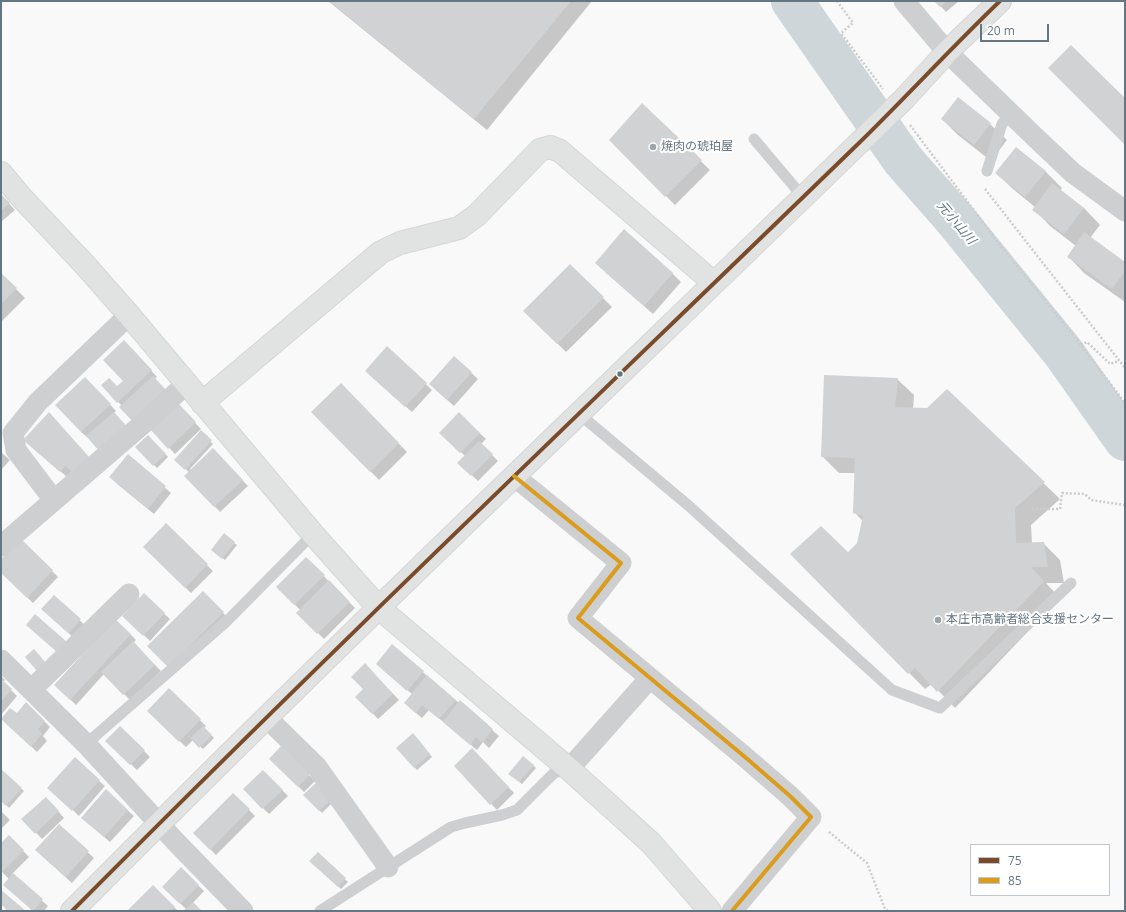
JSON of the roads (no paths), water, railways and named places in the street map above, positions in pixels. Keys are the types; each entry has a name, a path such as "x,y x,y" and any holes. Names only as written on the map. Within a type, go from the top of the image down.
{"street":[{"path":"904,1 947,52 1010,114 1074,173 1125,211"},
{"path":"72,911 578,413 859,143 896,96 947,52 1000,1"},
{"path":"202,403 381,252 400,243 459,228 477,215 540,150 550,147 560,150 714,283"},
{"path":"1,173 21,197 86,266 129,315 313,534 379,608 569,769 651,843 710,911"},
{"path":"54,499 16,450 13,433 38,402 129,315"},
{"path":"1,546 145,422 186,384"},
{"path":"514,476 621,562 578,618 790,796 811,817 732,911"},
{"path":"31,690 128,594"},
{"path":"1,660 86,744 159,824 243,911"},
{"path":"569,769 650,678"},
{"path":"267,718 317,767 388,867"}],"lane":[{"path":"987,171 1002,124 1010,114"},
{"path":"754,139 803,197"},
{"path":"578,413 689,506 892,690 940,708 1071,583"},
{"path":"86,744 227,621 313,534"},
{"path":"320,911 451,827 517,810 554,773 569,769"}],"waterway":[{"name":"元小山川","path":"792,1 903,160 954,218 1063,352 1125,440"}],"place":[{"name":"焼肉の琥珀屋","path":"653,147"},
{"name":"本庄市高齢者総合支援センター","path":"938,620"}]}
